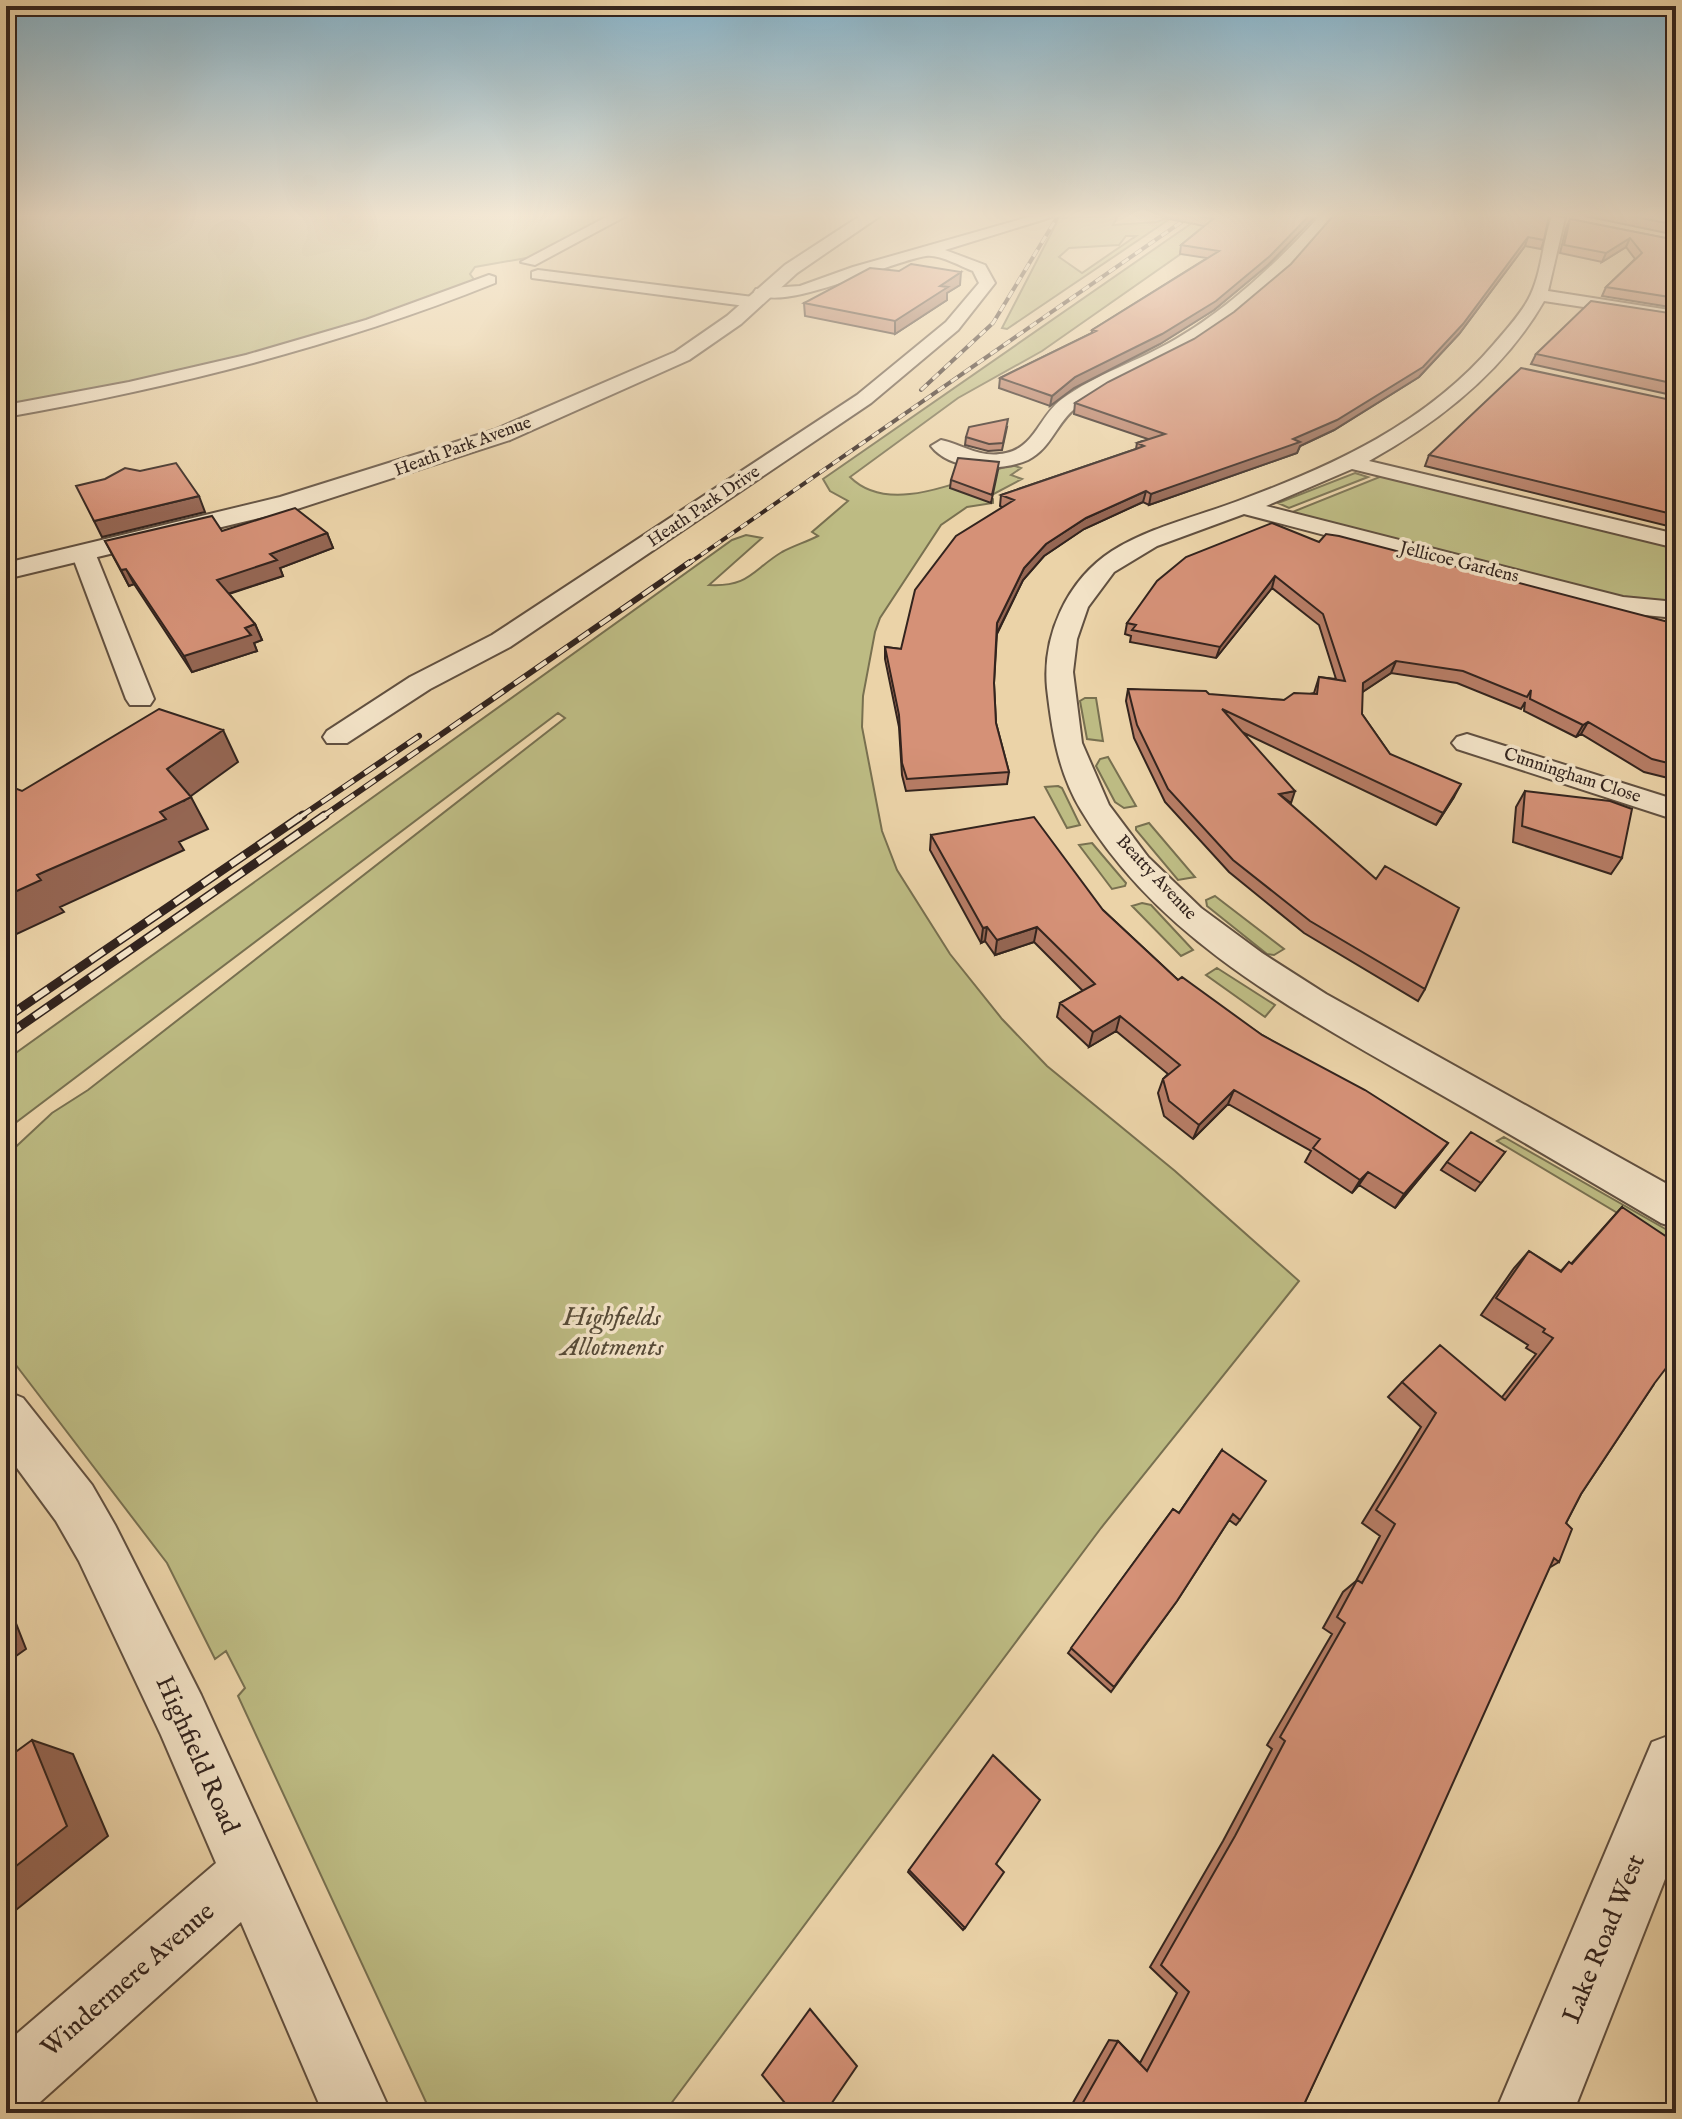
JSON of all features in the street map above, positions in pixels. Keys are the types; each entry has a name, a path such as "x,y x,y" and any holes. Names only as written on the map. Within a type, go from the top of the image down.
{"street":[{"path":"6,411 242,361 395,315"},
{"name":"Heath Park Avenue","path":"6,571 84,555 316,495 502,435 682,356 735,315"},
{"name":"Heath Park Drive","path":"337,737 420,683 501,641 732,489 899,372 963,315"},
{"path":"941,446 957,456 985,462 1024,452 1041,439 1054,418 1069,403 1187,340 1224,315"},
{"name":"Beatty Avenue","path":"1529,315 1503,366 1352,463 1153,539 1120,556 1093,579 1075,607 1062,642 1059,685 1071,753 1097,808 1122,844 1171,899 1252,965 1319,1007 1676,1210"},
{"path":"1352,463 1676,541"},
{"name":"Jellicoe Gardens","path":"1243,507 1623,605 1676,610"},
{"path":"84,555 140,699"},
{"name":"Cunningham Close","path":"1467,743 1676,810"},
{"name":"Highfield Road","path":"6,1414 74,1503 97,1543 181,1715 357,2113"},
{"name":"Lake Road West","path":"1534,2113 1676,1766"},
{"name":"Windermere Avenue","path":"6,2087 250,1873"}],"green space":[{"path":"6,315 381,315 243,355 6,409"},
{"path":"1009,315 1028,315 1007,329 1002,328"},
{"name":"Highfields Allotments","path":"1059,315 1094,315 1042,351 958,398 850,477 867,489 886,494 929,491 1012,465 1021,468 1011,475 1022,479 986,498 993,499 993,503 967,507 941,525 880,618 863,696 862,727 882,831 897,870 950,954 1002,1019 1047,1066 1175,1171 1299,1281 1101,1528 664,2113 431,2113 238,1696 245,1688 226,1651 215,1659 167,1563 6,1352 6,1156 52,1113 88,1090 565,718 558,713 6,1130 6,1060 732,540 746,535 762,538 709,585 742,580 782,552 818,536 812,532 848,501 830,491 823,479"},
{"path":"1355,473 1368,477 1289,508 1278,503"},
{"path":"1382,476 1676,547 1676,603 1646,603 1290,513"},
{"path":"1096,698 1103,741 1087,739 1080,701"},
{"path":"1108,757 1136,806 1124,808 1115,802 1096,766 1100,759"},
{"path":"1045,787 1062,788 1080,825 1067,828"},
{"path":"1149,823 1195,877 1178,880 1136,830 1136,827"},
{"path":"1092,843 1126,883 1125,886 1112,889 1079,845"},
{"path":"1215,896 1284,949 1274,955 1267,954 1207,906 1206,900"},
{"path":"1142,903 1151,905 1193,950 1181,956 1132,906"},
{"path":"1217,968 1275,1005 1265,1017 1206,975"},
{"path":"1504,1137 1676,1235 1676,1248 1497,1141"}],"building":[{"path":"864,315 905,315 895,321"},
{"path":"1116,315 1193,315 1075,377 1052,396 1000,378 1096,331 1092,330"},
{"path":"1230,315 1470,315 1423,367 1337,420 1293,439 1300,442 1151,494 1146,491 1086,518 1046,544 1024,568 997,623 996,723 1009,772 907,779 902,763 899,715 885,647 901,649 915,590 956,536 1014,500 1001,495 1136,449 1144,446 1137,443 1165,434 1075,403 1108,382 1194,339"},
{"path":"1577,315 1676,315 1676,384 1536,354"},
{"path":"1521,368 1676,401 1676,515 1429,455"},
{"path":"1008,419 1003,443 989,444 966,437 969,427"},
{"path":"958,458 999,462 992,495 951,480"},
{"path":"176,463 199,496 94,521 76,486 105,479 125,468 140,471"},
{"path":"295,508 327,533 270,554 277,560 217,580 255,624 245,628 251,635 184,656 126,569 121,570 105,541 212,516 222,531"},
{"path":"1272,523 1319,542 1326,534 1339,536 1676,624 1676,765 1652,759 1588,722 1583,725 1530,699 1531,690 1527,697 1463,671 1396,661 1363,683 1362,714 1390,754 1461,784 1443,813 1222,709 1295,791 1279,794 1376,879 1385,866 1459,908 1425,989 1310,921 1233,860 1168,789 1137,725 1128,689 1206,691 1209,694 1284,700 1294,693 1317,694 1319,677 1345,681 1323,614 1275,576 1220,647 1132,630 1136,625 1127,623 1157,581 1186,557"},
{"path":"159,709 223,730 167,769 191,797 160,812 166,819 37,875 41,880 6,896 6,828 12,825 6,823 6,791 12,787 22,791"},
{"path":"1525,791 1610,801 1632,809 1622,858 1522,826"},
{"path":"1034,817 1103,910 1178,980 1182,977 1262,1035 1365,1090 1448,1143 1404,1194 1368,1172 1360,1180 1313,1148 1320,1139 1234,1090 1199,1125 1169,1101 1163,1079 1180,1065 1120,1016 1093,1032 1060,1003 1095,984 1037,927 997,940 987,927 983,928 931,835"},
{"path":"1471,1132 1505,1152 1481,1183 1447,1162"},
{"path":"1622,1207 1676,1243 1676,1355 1581,1494 1566,1523 1572,1529 1559,1562 1554,1558 1300,2113 1077,2113 1118,2041 1147,2071 1189,1992 1161,1965 1235,1836 1285,1741 1280,1737 1345,1623 1337,1617 1357,1580 1362,1583 1395,1524 1376,1510 1436,1413 1402,1382 1440,1345 1505,1400 1553,1338 1543,1332 1545,1329 1496,1298 1529,1251 1561,1272 1569,1262 1572,1264"},
{"path":"1222,1450 1266,1481 1240,1520 1233,1514 1177,1601 1114,1687 1071,1648 1173,1509 1179,1513"},
{"path":"6,1620 16,1644 6,1651"},
{"path":"32,1740 67,1826 6,1874 6,1759"},
{"path":"993,1755 1040,1800 996,1864 1004,1872 965,1928 909,1870"},
{"path":"810,2009 857,2066 825,2113 793,2113 762,2075"}],"railway":[{"path":"921,390 998,315"},
{"path":"688,564 1047,315"},
{"path":"322,817 690,562"},
{"path":"300,817 419,736"},
{"path":"6,1018 303,815"},
{"path":"6,1036 325,815"}]}
